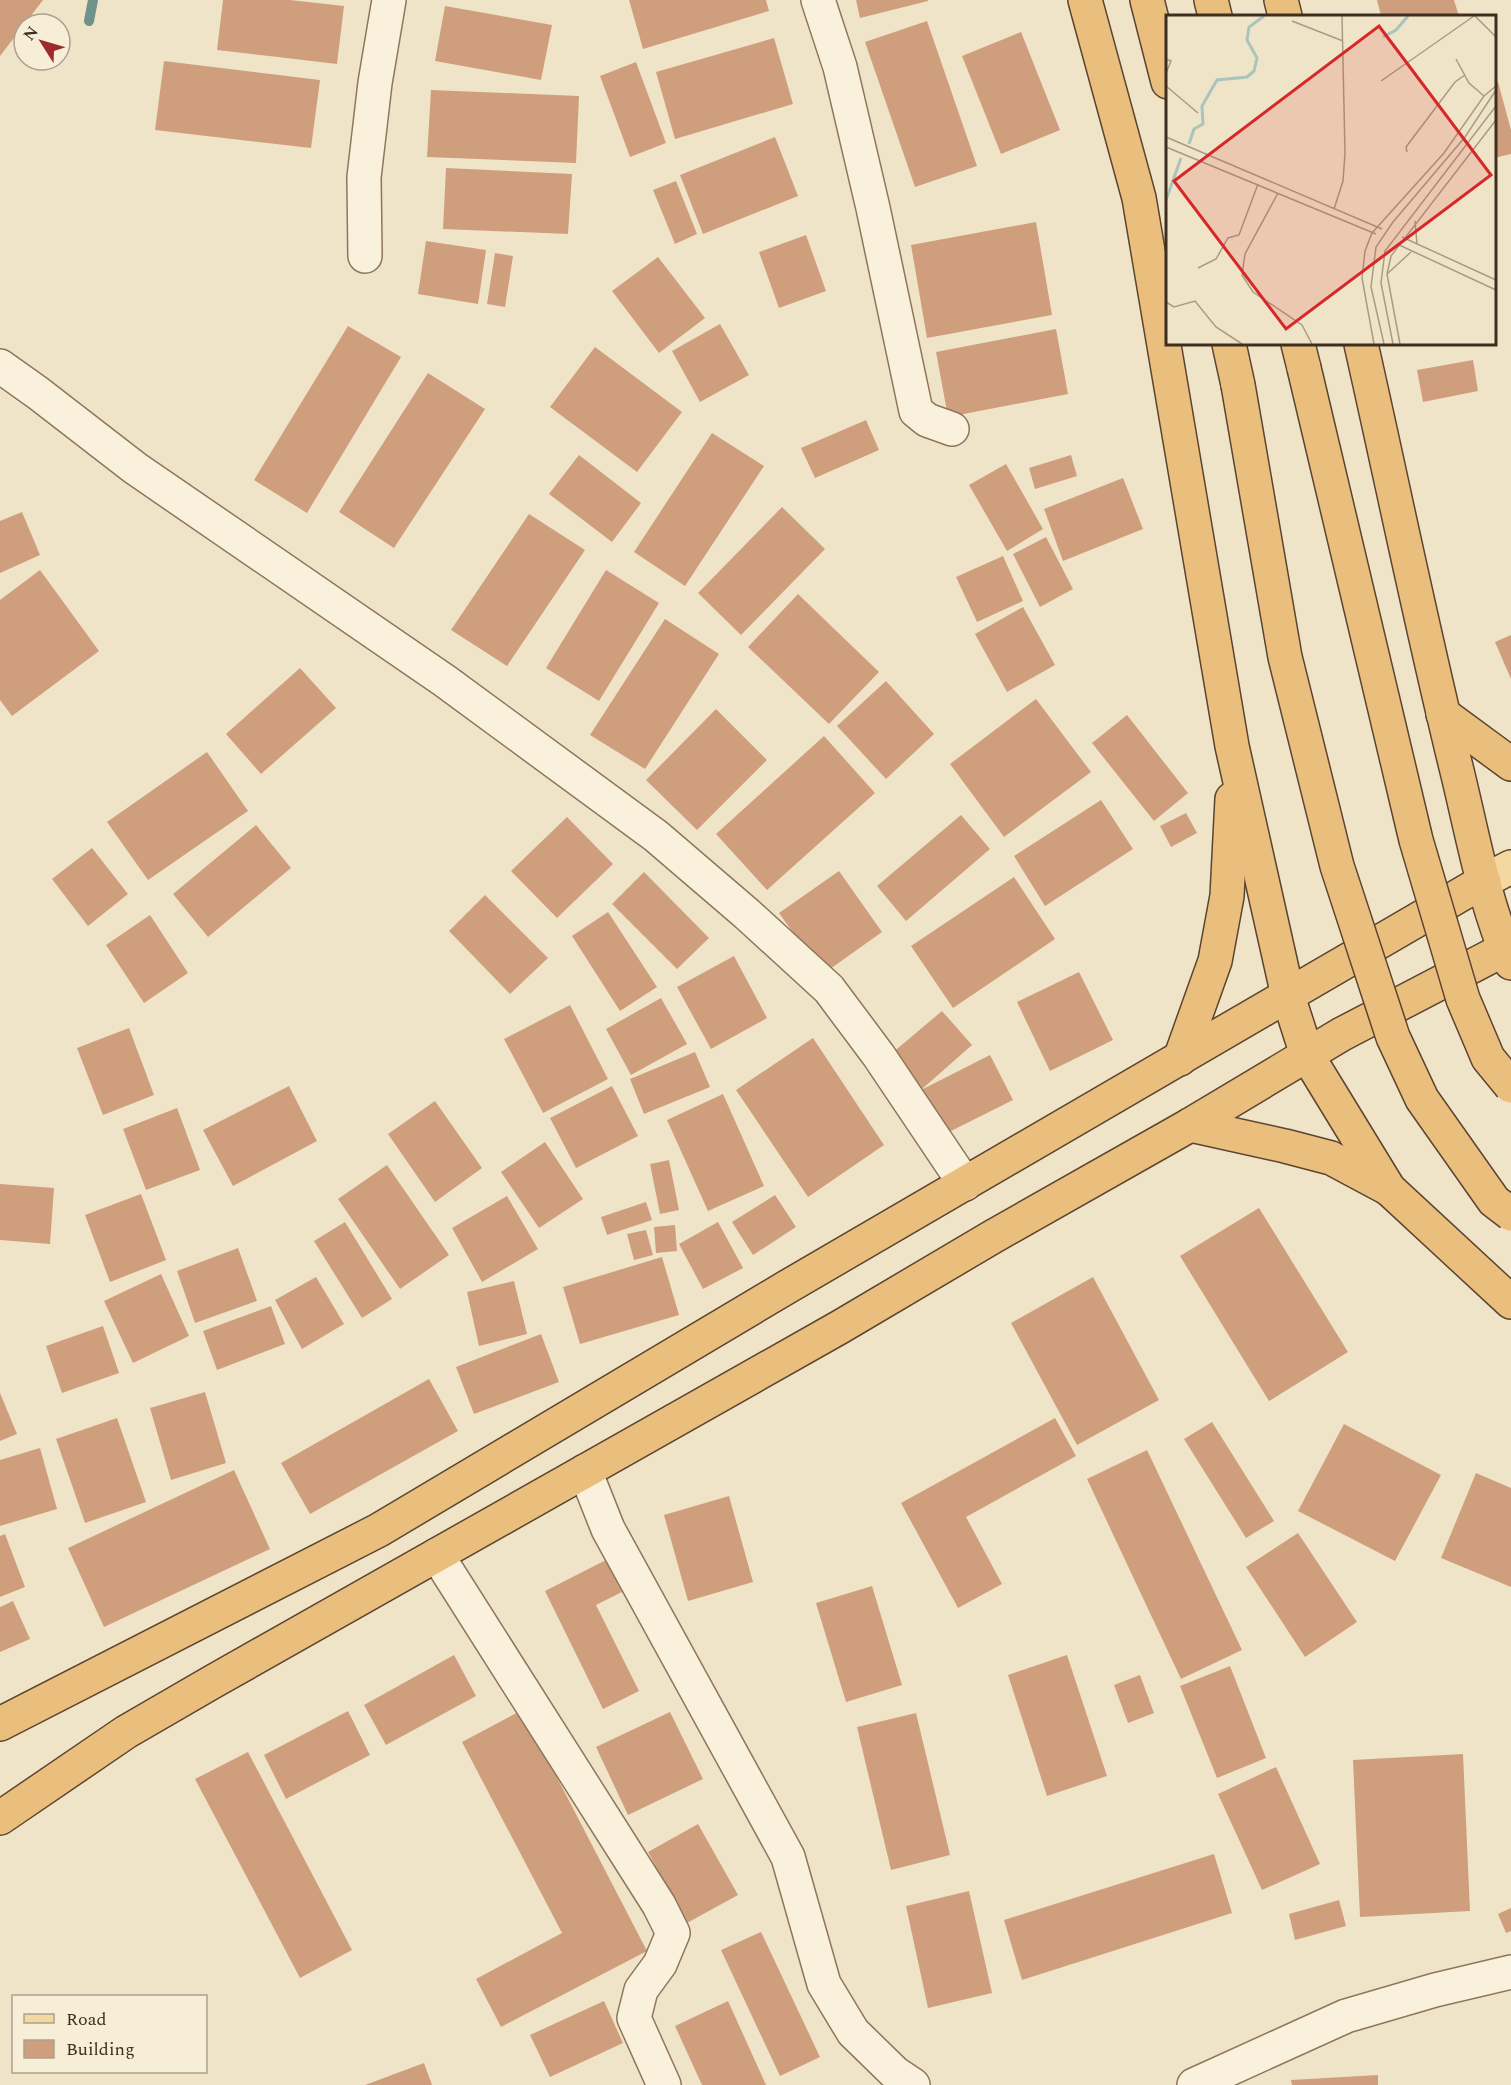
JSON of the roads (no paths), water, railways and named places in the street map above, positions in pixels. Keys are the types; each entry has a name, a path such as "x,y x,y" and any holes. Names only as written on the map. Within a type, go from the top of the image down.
{"highway":[{"path":"1086,0 1139,198 1232,747 1288,996 1307,1055 1389,1189"},
{"path":"1147,0 1166,78"},
{"path":"1211,0 1215,15"},
{"path":"1281,0 1285,15"},
{"path":"1229,345 1286,657 1336,866 1393,1037 1422,1099 1494,1201 1511,1214"},
{"path":"0,1818 126,1732 840,1327 994,1236 1191,1125 1342,1034 1509,953 1497,874 1443,714 1361,345"},
{"path":"1301,356 1416,840 1463,999 1488,1058 1511,1086"},
{"path":"1443,714 1511,764"},
{"path":"1180,1059 1215,961 1227,896 1232,825 1232,747"},
{"path":"0,1724 379,1530 965,1184 1497,874"},
{"path":"1191,1125 1331,1158 1389,1189 1511,1302"}],"street":[{"path":"365,256 364,177 388,0"},
{"path":"818,0 840,67 873,208 916,411 927,420 952,429"},
{"path":"0,366 135,468 445,681 656,836 747,914 829,989 879,1056 965,1184"},
{"path":"585,1471 608,1529 788,1857 824,1984 853,2032 895,2073 913,2085"},
{"path":"437,1555 659,1905 673,1933 660,1964 641,1990 634,2018 664,2085"},
{"path":"1194,2085 1346,2016 1435,1990 1511,1972"}],"waterway":[{"path":"89,21 93,0"}]}
